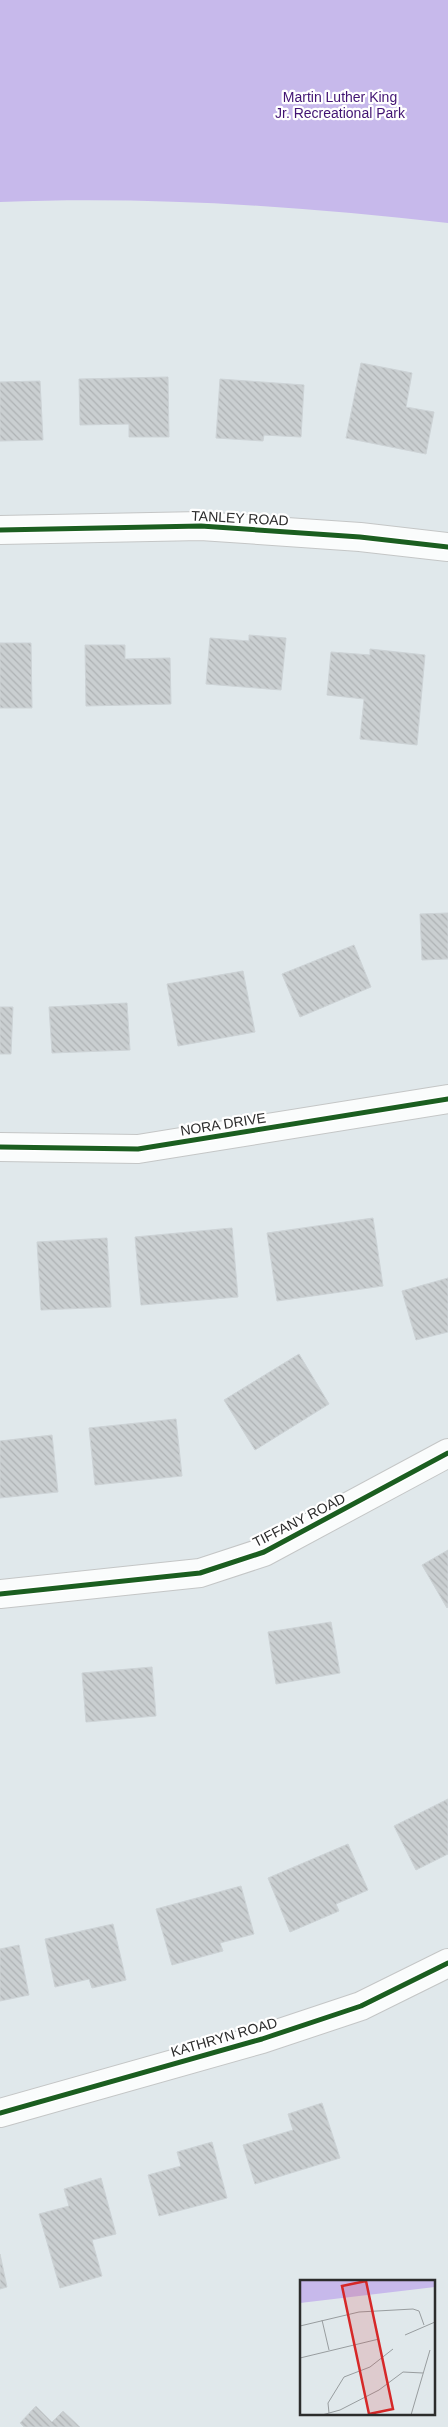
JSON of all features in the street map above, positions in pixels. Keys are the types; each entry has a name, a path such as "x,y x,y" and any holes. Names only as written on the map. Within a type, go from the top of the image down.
{"street":[{"name":"TANLEY ROAD","path":"0,530 201,526 360,537 448,547"},
{"name":"NORA DRIVE","path":"0,1147 138,1149 448,1099"},
{"name":"TIFFANY ROAD","path":"0,1594 200,1573 264,1552 448,1453"},
{"name":"KATHRYN ROAD","path":"0,2112 262,2039 361,2006 448,1963"}],"green space":[{"name":"Martin Luther King Jr. Recreational Park","path":"0,0 448,0 448,223 280,207 224,204 112,200 0,202"}],"building":[{"path":"361,363 412,373 406,407 434,412 426,454 346,438"},
{"path":"168,377 169,437 129,437 129,424 80,425 79,379"},
{"path":"220,379 304,385 301,437 264,435 263,441 216,438"},
{"path":"40,381 43,440 0,441 0,382"},
{"path":"249,635 286,638 281,690 206,684 210,638 249,641"},
{"path":"0,643 31,643 32,708 0,708"},
{"path":"85,645 125,645 125,659 170,658 171,704 86,706"},
{"path":"370,649 425,655 417,745 360,739 364,699 327,695 331,652 370,655"},
{"path":"448,913 448,959 422,960 420,914"},
{"path":"354,945 371,987 300,1017 282,974"},
{"path":"243,971 255,1032 178,1046 167,984"},
{"path":"127,1003 130,1050 52,1053 49,1007"},
{"path":"0,1007 13,1007 11,1054 0,1054"},
{"path":"373,1218 383,1286 277,1301 267,1233"},
{"path":"232,1228 238,1297 141,1305 135,1237"},
{"path":"107,1238 111,1307 41,1310 37,1242"},
{"path":"448,1278 448,1332 416,1340 402,1291"},
{"path":"299,1354 329,1404 255,1450 224,1400"},
{"path":"176,1419 182,1476 95,1485 89,1428"},
{"path":"52,1435 58,1492 0,1498 0,1441"},
{"path":"448,1550 448,1607 447,1608 422,1565"},
{"path":"331,1622 340,1673 276,1684 268,1632"},
{"path":"152,1667 156,1716 86,1722 82,1673"},
{"path":"448,1799 448,1854 416,1870 394,1826"},
{"path":"348,1844 368,1890 336,1904 339,1911 290,1932 268,1878"},
{"path":"241,1886 254,1934 220,1943 223,1951 172,1965 156,1909"},
{"path":"113,1924 126,1980 92,1988 89,1979 55,1987 45,1939"},
{"path":"19,1945 29,1995 0,2001 0,1949"},
{"path":"322,2103 340,2158 255,2184 243,2145 293,2130 288,2114"},
{"path":"212,2142 227,2198 159,2216 148,2175 181,2166 177,2152"},
{"path":"101,2178 116,2234 92,2240 102,2276 60,2288 39,2214 69,2206 64,2189"},
{"path":"0,2254 7,2287 0,2289"},
{"path":"36,2406 52,2422 63,2411 80,2427 24,2427 20,2423"}],"cycle path":[{"path":"0,530 201,526 360,537 448,547"},
{"path":"0,1147 138,1149 448,1099"},
{"path":"0,1594 200,1573 264,1552 448,1453"},
{"path":"0,2113 262,2039 361,2006 448,1963"}]}
